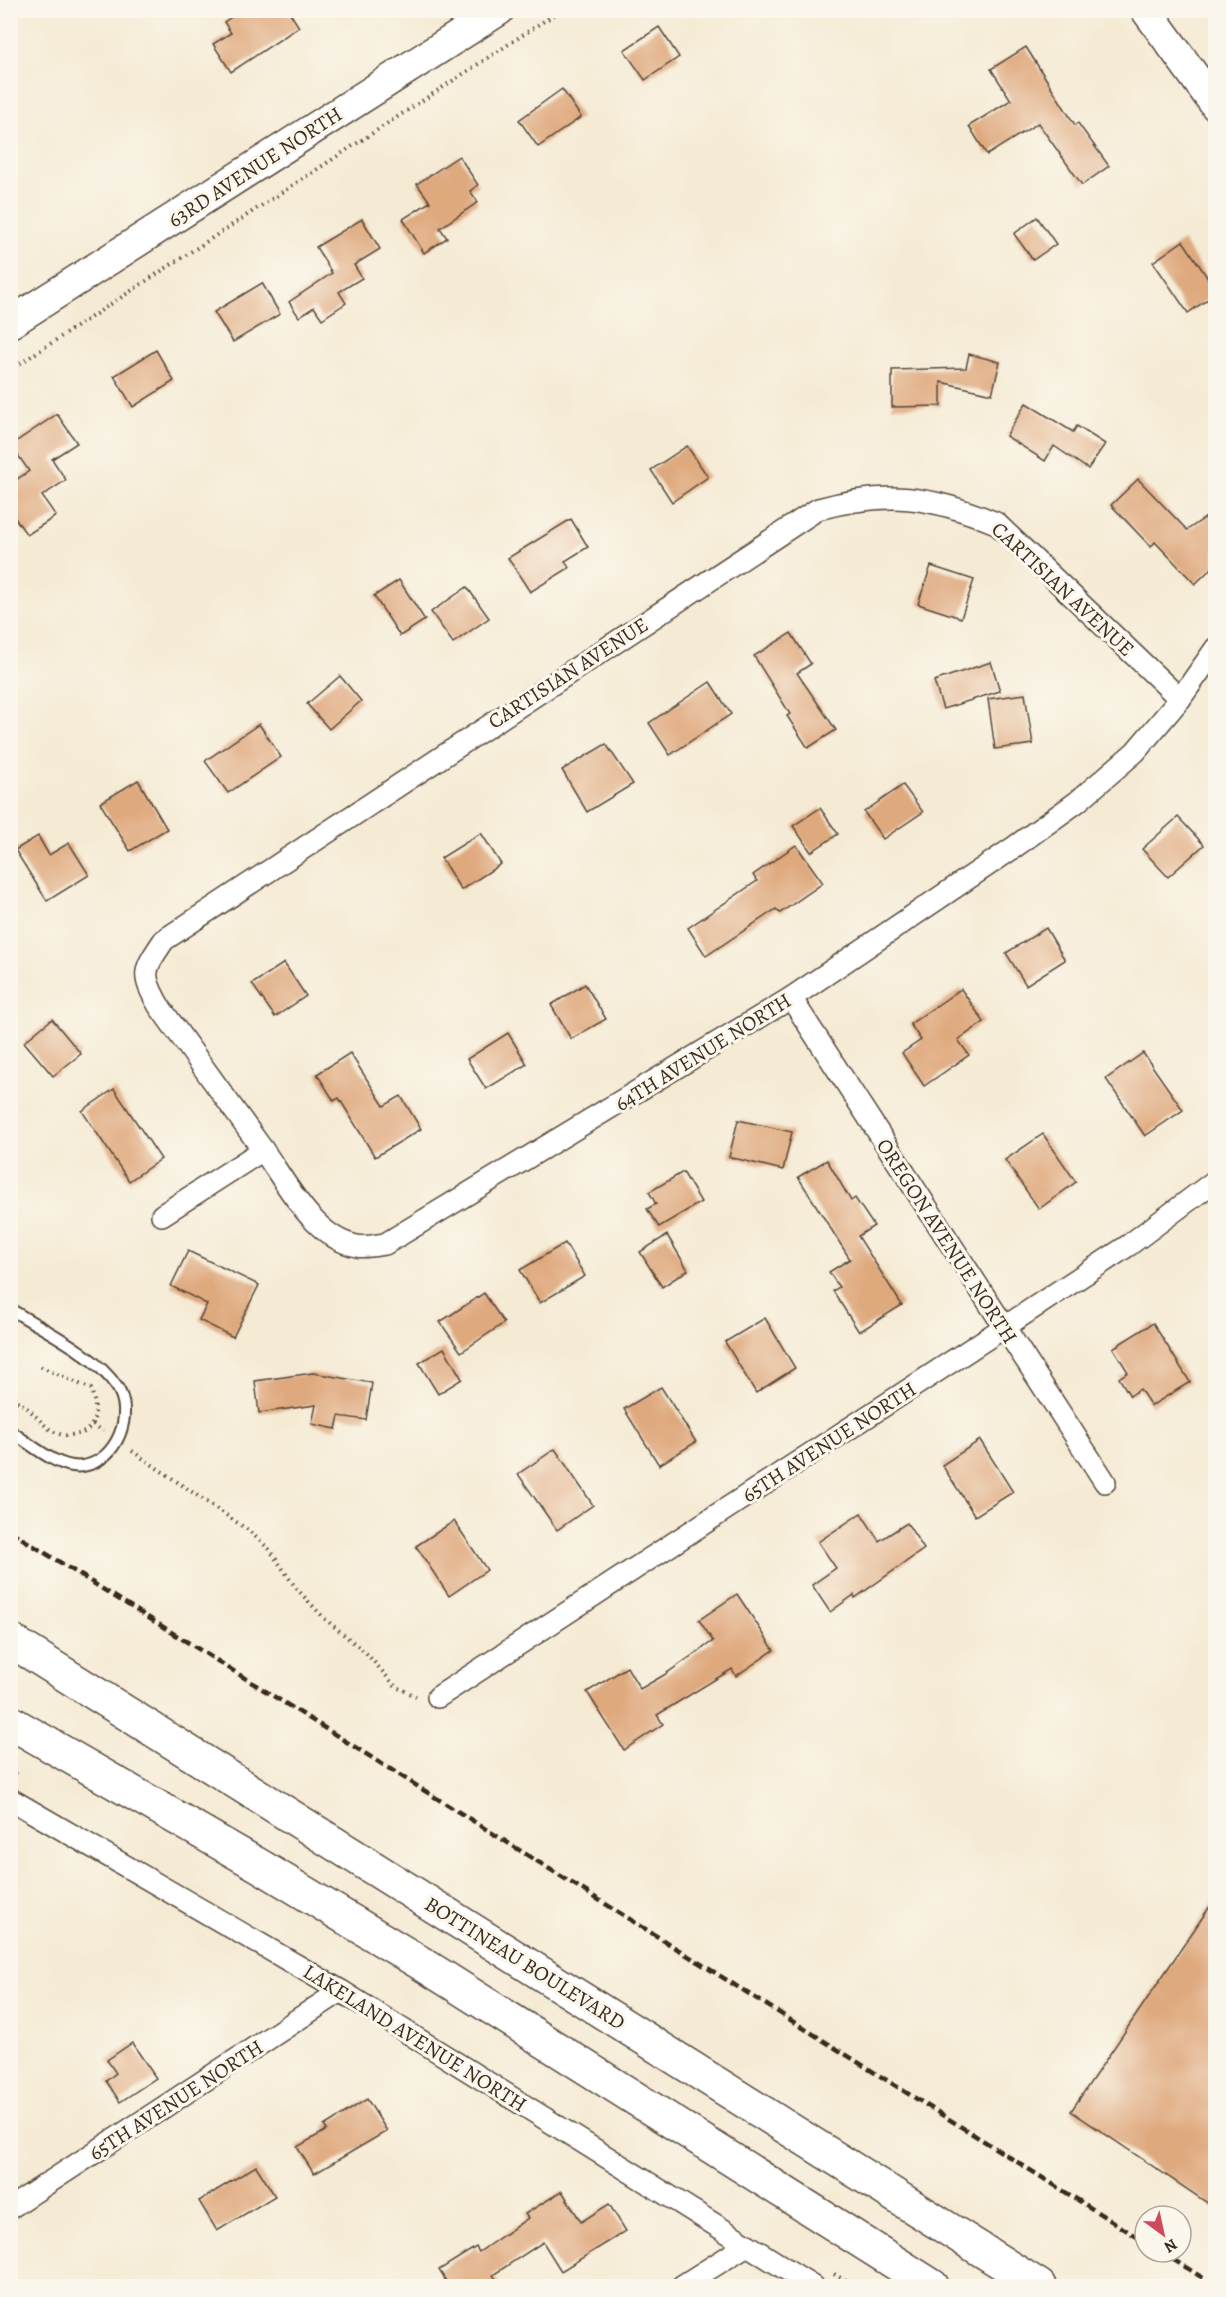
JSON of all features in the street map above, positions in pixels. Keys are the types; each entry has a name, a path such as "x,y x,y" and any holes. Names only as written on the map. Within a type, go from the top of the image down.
{"highway":[{"name":"BOTTINEAU BOULEVARD","path":"10,1640 1039,2286"},
{"path":"10,1722 260,1866 413,1959 932,2286"}],"street":[{"name":"63RD AVENUE NORTH","path":"10,323 499,10"},
{"path":"1146,10 1215,106"},
{"name":"CARTISIAN AVENUE","path":"263,1150 159,1005 146,983 145,967 164,940 818,509 871,497 915,498 958,507 996,523 1179,699"},
{"name":"64TH AVENUE NORTH","path":"263,1150 316,1222 337,1239 358,1247 385,1244 791,998 1013,848 1077,802 1135,752 1179,699 1215,648"},
{"name":"OREGON AVENUE NORTH","path":"791,998 1003,1328 1106,1482"},
{"path":"162,1215 263,1150"},
{"name":"65TH AVENUE NORTH","path":"438,1697 1129,1245 1215,1180"},
{"name":"LAKELAND AVENUE NORTH","path":"10,1799 341,1991 813,2286"},
{"name":"65TH AVENUE NORTH","path":"10,2208 341,1991"},
{"path":"682,2286 747,2245"}],"lane":[{"path":"10,1309 96,1364 118,1388 125,1413 118,1441 100,1459 82,1466 62,1463 10,1431"}],"path":[{"path":"10,370 561,10"},
{"path":"17,1401 28,1406 49,1430 62,1436 84,1433 93,1424 96,1402 91,1389 37,1365"},
{"path":"93,1424 248,1530 269,1549 296,1588 326,1619 366,1653 396,1687 414,1696 438,1697"}],"building":[{"path":"242,10 288,10 299,27 231,72 213,44 231,33 224,22"},
{"path":"659,27 679,57 645,80 624,50"},
{"path":"1026,47 1075,125 1078,123 1109,166 1082,185 1038,123 987,155 969,126 1011,100 991,69"},
{"path":"562,89 581,117 538,147 519,120"},
{"path":"459,156 478,185 470,191 478,202 440,228 447,238 424,253 403,219 430,202 417,184"},
{"path":"1037,217 1056,244 1033,260 1014,234"},
{"path":"362,219 380,249 354,265 362,278 339,292 346,303 322,319 314,307 299,317 289,302 332,273 316,247"},
{"path":"1183,241 1215,289 1215,294 1188,313 1153,262"},
{"path":"262,283 280,314 233,342 214,312"},
{"path":"156,350 174,381 133,407 114,376"},
{"path":"969,354 1000,362 992,394 941,382 941,406 892,407 892,370 966,368"},
{"path":"1026,403 1073,432 1077,426 1105,444 1088,469 1054,446 1045,461 1006,436"},
{"path":"57,414 77,443 52,459 66,480 42,496 56,516 27,535 10,511 10,484 29,471 11,445"},
{"path":"687,446 708,477 672,502 651,470"},
{"path":"1138,479 1187,530 1215,511 1215,565 1195,584 1155,542 1151,547 1111,505"},
{"path":"571,519 588,547 565,561 569,568 530,592 508,558"},
{"path":"931,566 974,580 961,618 918,604"},
{"path":"399,580 425,620 400,636 374,596"},
{"path":"467,587 489,618 453,643 431,612"},
{"path":"791,633 811,664 797,673 836,730 808,748 787,716 790,714 754,656"},
{"path":"991,662 1000,691 943,709 934,681"},
{"path":"340,676 361,701 329,729 307,704"},
{"path":"710,682 731,714 670,755 649,723"},
{"path":"1025,694 1033,744 995,749 988,699"},
{"path":"259,724 281,757 228,793 205,761"},
{"path":"606,744 633,784 587,812 562,770"},
{"path":"138,780 167,829 130,851 100,803"},
{"path":"903,785 923,812 883,839 864,812"},
{"path":"820,808 838,834 811,852 793,826"},
{"path":"1178,817 1204,845 1168,877 1142,849"},
{"path":"481,833 501,864 461,890 441,858"},
{"path":"38,836 49,855 69,843 89,875 47,901 15,850"},
{"path":"796,845 823,883 780,913 776,909 706,956 688,928 757,881 753,875"},
{"path":"1046,928 1065,960 1026,985 1006,953"},
{"path":"284,963 306,996 275,1017 252,984"},
{"path":"585,984 606,1019 571,1039 551,1005"},
{"path":"961,989 984,1022 958,1040 969,1055 924,1086 902,1053 921,1040 910,1024"},
{"path":"52,1019 81,1054 53,1076 24,1042"},
{"path":"508,1033 527,1064 486,1089 467,1059"},
{"path":"350,1053 384,1106 401,1096 421,1129 375,1157 339,1098 334,1101 317,1074"},
{"path":"1143,1053 1183,1110 1145,1136 1106,1079"},
{"path":"114,1089 161,1159 129,1181 82,1111"},
{"path":"738,1120 792,1132 783,1170 729,1157"},
{"path":"1043,1134 1076,1182 1039,1209 1005,1160"},
{"path":"827,1160 851,1201 855,1198 874,1226 858,1236 902,1305 859,1332 833,1291 839,1287 829,1272 850,1259 798,1177"},
{"path":"683,1172 701,1202 659,1227 647,1209 656,1204 649,1192"},
{"path":"667,1235 688,1270 662,1287 640,1252"},
{"path":"565,1243 585,1276 540,1303 520,1270"},
{"path":"188,1251 259,1285 233,1337 199,1320 207,1304 171,1286"},
{"path":"484,1293 504,1323 461,1352 440,1322"},
{"path":"765,1318 795,1368 756,1393 725,1342"},
{"path":"1153,1323 1190,1382 1151,1406 1140,1389 1130,1396 1119,1378 1128,1372 1113,1348"},
{"path":"444,1348 462,1379 438,1394 419,1363"},
{"path":"313,1373 372,1383 366,1420 339,1416 336,1429 312,1424 316,1405 259,1413 255,1381"},
{"path":"661,1387 696,1442 659,1465 624,1409"},
{"path":"980,1440 1013,1492 975,1516 942,1465"},
{"path":"555,1449 593,1505 557,1530 518,1474"},
{"path":"861,1513 879,1541 907,1523 924,1549 855,1598 854,1595 830,1612 812,1585 836,1568 818,1542"},
{"path":"454,1521 487,1570 449,1596 416,1546"},
{"path":"737,1594 774,1650 736,1676 732,1669 657,1715 663,1724 624,1750 587,1692 627,1667 640,1689 664,1675 713,1641 699,1620"},
{"path":"1215,1899 1215,2208 1071,2111"},
{"path":"132,2043 156,2078 120,2102 106,2081 116,2073 107,2060"},
{"path":"367,2099 387,2131 314,2174 297,2147 327,2130 324,2126"},
{"path":"256,2166 275,2196 217,2231 199,2201"},
{"path":"562,2191 581,2222 609,2204 626,2231 561,2271 543,2242 493,2275 501,2286 449,2286 439,2270 476,2247 479,2252 528,2218 525,2214"}],"railway":[{"path":"10,1531 1133,2234"},
{"path":"1180,2264 1216,2286"}]}
